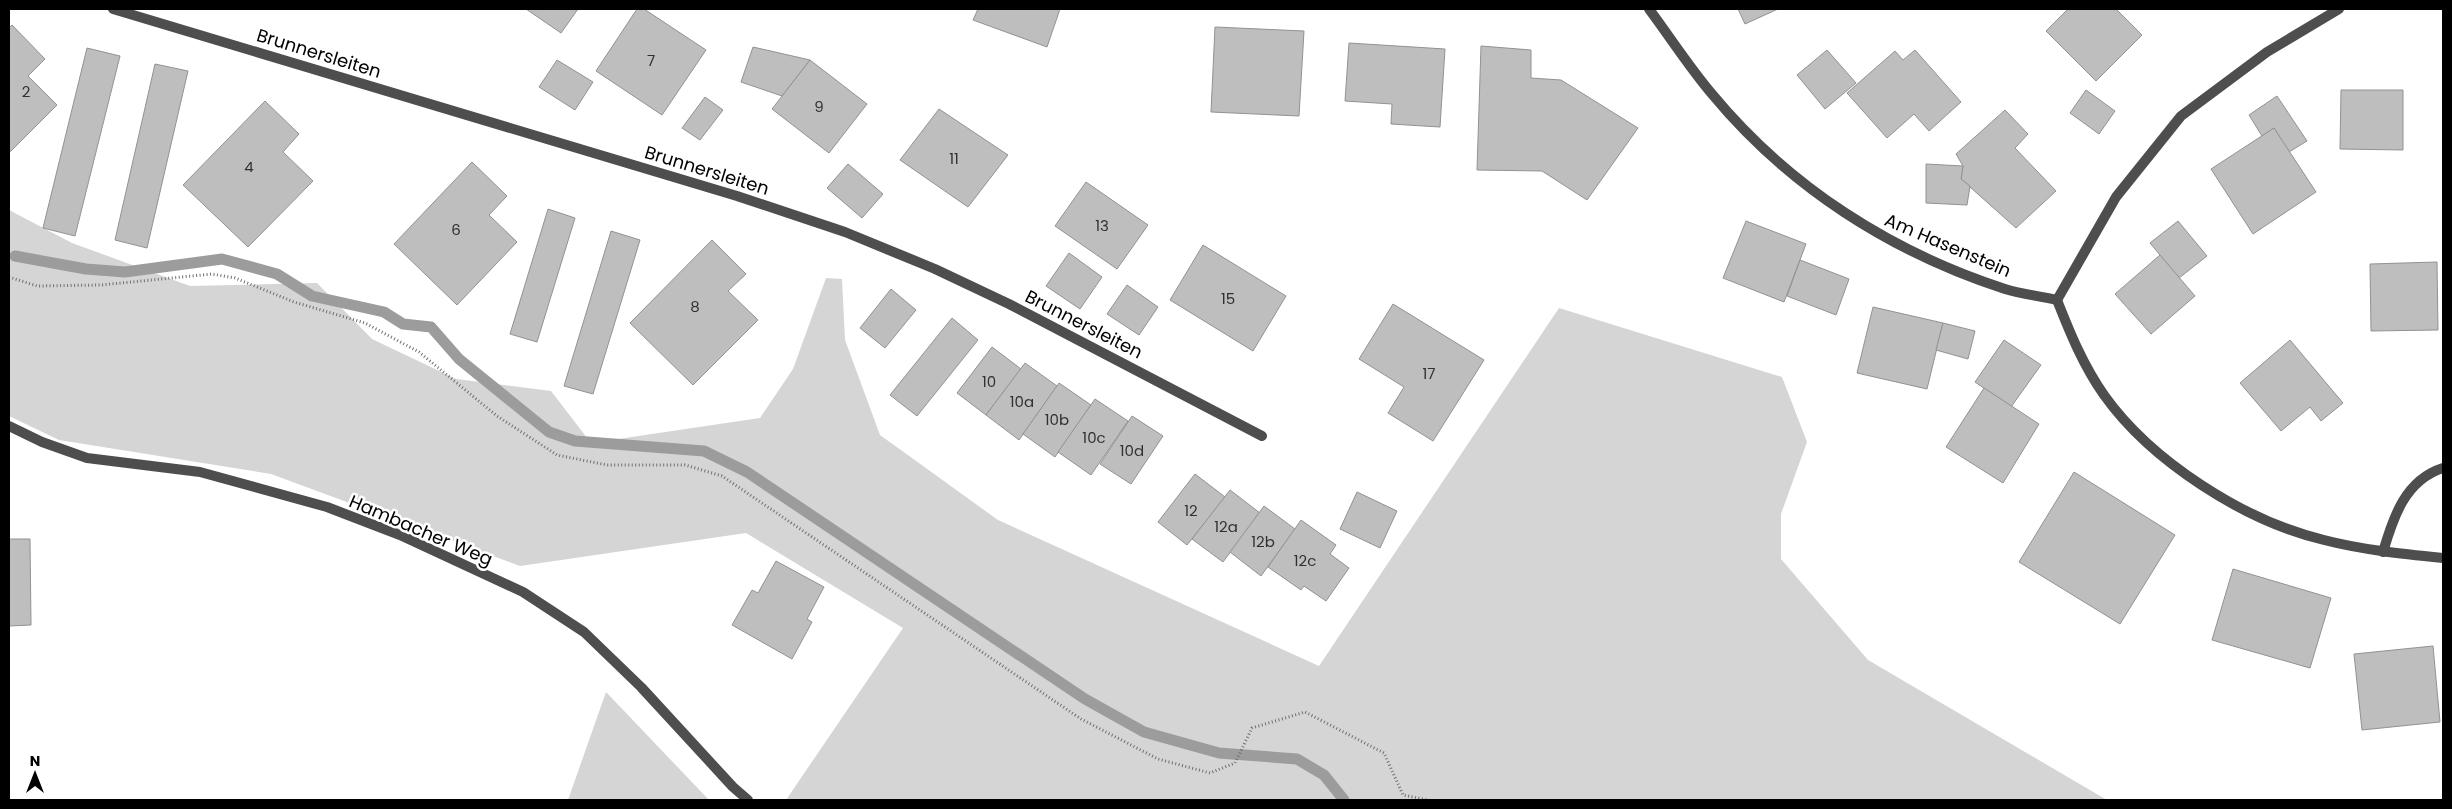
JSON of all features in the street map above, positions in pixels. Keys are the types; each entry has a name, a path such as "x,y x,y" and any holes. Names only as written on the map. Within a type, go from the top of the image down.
{"street":[{"name":"Brunnersleiten","path":"113,9 737,196 845,232 935,269 1009,304 1262,436"},
{"name":"Am Hasenstein","path":"1649,9 1712,94 1768,153 1812,191 1860,224 1908,250 2006,289 2057,300"},
{"path":"2339,9 2267,52 2181,116 2116,197 2057,300 2078,351 2104,395 2144,442 2196,483 2268,521 2322,540 2383,552 2443,558"},
{"name":"Hambacher Weg","path":"9,426 42,442 88,458 200,472 326,507 400,535 523,592 584,632 641,687 733,787 748,800"},
{"path":"2383,552 2394,515 2403,498 2421,481 2443,468"}],"path":[{"path":"9,276 37,286 101,284 212,274 234,278 294,302 366,323 419,352 497,416 557,455 607,465 685,465 722,476 1081,719 1158,759 1210,772 1235,763 1242,745 1252,728 1305,712 1384,753 1403,795 1428,800"}],"shaded area":[{"path":"9,210 72,243 190,286 317,283 372,339 456,379 551,391 591,443 760,418 793,369 826,278 842,279 845,340 880,435 998,520 1319,666 1559,308 1782,377 1807,442 1781,514 1781,559 1868,660 2107,800 786,800 903,628 746,533 520,566 271,474 59,440 9,416"},
{"path":"606,692 709,800 568,800"}],"building":[{"path":"526,9 578,9 561,33"},
{"path":"637,9 644,9 706,50 662,115 596,71"},
{"path":"978,9 1060,9 1047,47 973,20"},
{"path":"1738,9 1778,9 1745,24"},
{"path":"2068,9 2116,9 2142,35 2096,81 2046,31"},
{"path":"12,25 45,59 28,76 57,105 9,153 9,28"},
{"path":"1215,27 1304,31 1299,116 1211,112"},
{"path":"1349,43 1445,49 1440,127 1391,124 1392,104 1345,101"},
{"path":"1481,46 1531,50 1531,78 1561,80 1638,128 1587,200 1542,171 1477,170"},
{"path":"753,47 810,60 782,96 741,82"},
{"path":"87,48 120,56 75,236 43,228"},
{"path":"1827,50 1856,83 1825,109 1797,75"},
{"path":"1915,50 1961,102 1929,131 1914,114 1887,138 1847,93 1895,51 1903,60"},
{"path":"557,60 593,82 575,110 539,87"},
{"path":"810,60 867,104 829,153 772,109"},
{"path":"155,64 188,71 147,248 115,240"},
{"path":"2086,90 2115,111 2099,134 2070,113"},
{"path":"2341,90 2403,90 2403,150 2340,149"},
{"path":"2277,96 2307,141 2289,152 2274,128 2262,136 2249,115"},
{"path":"705,97 723,110 700,140 682,128"},
{"path":"265,101 299,134 283,152 313,181 248,247 183,185"},
{"path":"939,109 1008,155 968,207 900,160"},
{"path":"2005,110 2028,134 2015,148 2056,191 2016,228 1961,179 1963,166 1956,154"},
{"path":"2274,128 2316,192 2253,234 2211,169"},
{"path":"472,162 507,196 489,215 517,242 457,305 394,244"},
{"path":"848,164 883,194 862,218 827,188"},
{"path":"1926,164 1963,166 1961,179 1970,186 1967,205 1926,203"},
{"path":"1086,182 1148,225 1117,269 1055,226"},
{"path":"548,209 575,218 537,342 510,334"},
{"path":"1746,221 1806,244 1784,302 1723,278"},
{"path":"2178,221 2207,256 2179,278 2150,243"},
{"path":"611,231 640,240 593,394 564,386"},
{"path":"712,240 746,274 728,291 758,320 693,385 630,323"},
{"path":"1203,245 1286,296 1253,351 1170,300"},
{"path":"1069,253 1102,277 1080,309 1046,286"},
{"path":"2160,255 2195,296 2151,334 2115,294"},
{"path":"1800,260 1849,279 1836,315 1787,296"},
{"path":"2437,262 2438,330 2371,331 2370,264"},
{"path":"1127,285 1158,307 1139,335 1107,314"},
{"path":"891,289 916,310 885,348 860,328"},
{"path":"1393,304 1484,360 1433,441 1388,413 1404,387 1359,359"},
{"path":"1873,307 1943,323 1927,389 1857,373"},
{"path":"952,318 978,340 917,416 890,395"},
{"path":"1943,323 1975,331 1968,359 1936,350"},
{"path":"2004,340 2041,365 2011,407 1975,382"},
{"path":"2290,340 2343,403 2321,421 2310,407 2281,431 2240,383"},
{"path":"992,347 1021,369 986,415 957,393"},
{"path":"1025,363 1057,386 1019,440 986,415"},
{"path":"1059,383 1091,405 1055,457 1023,434"},
{"path":"1984,388 2039,424 2003,483 1946,447"},
{"path":"1095,399 1128,421 1091,475 1058,452"},
{"path":"1132,416 1163,436 1131,484 1100,464"},
{"path":"2074,472 2175,535 2120,624 2019,562"},
{"path":"1195,474 1225,497 1187,545 1158,522"},
{"path":"1230,490 1260,513 1223,562 1192,539"},
{"path":"1357,492 1397,511 1380,548 1340,529"},
{"path":"1264,506 1295,529 1261,576 1230,552"},
{"path":"1301,520 1336,545 1330,554 1349,568 1326,601 1304,586 1301,590 1268,567"},
{"path":"9,539 30,539 31,625 9,626"},
{"path":"776,561 824,587 807,619 812,622 792,659 732,625 752,590 758,593"},
{"path":"2233,569 2331,598 2310,668 2212,640"},
{"path":"2433,646 2440,722 2362,730 2354,654"}],"waterway":[{"path":"15,256 86,269 125,272 222,259 277,274 312,296 384,312 403,324 431,327 459,359 549,432 575,441 704,451 747,472 1085,699 1144,732 1219,753 1297,759 1324,775 1344,800"}]}
